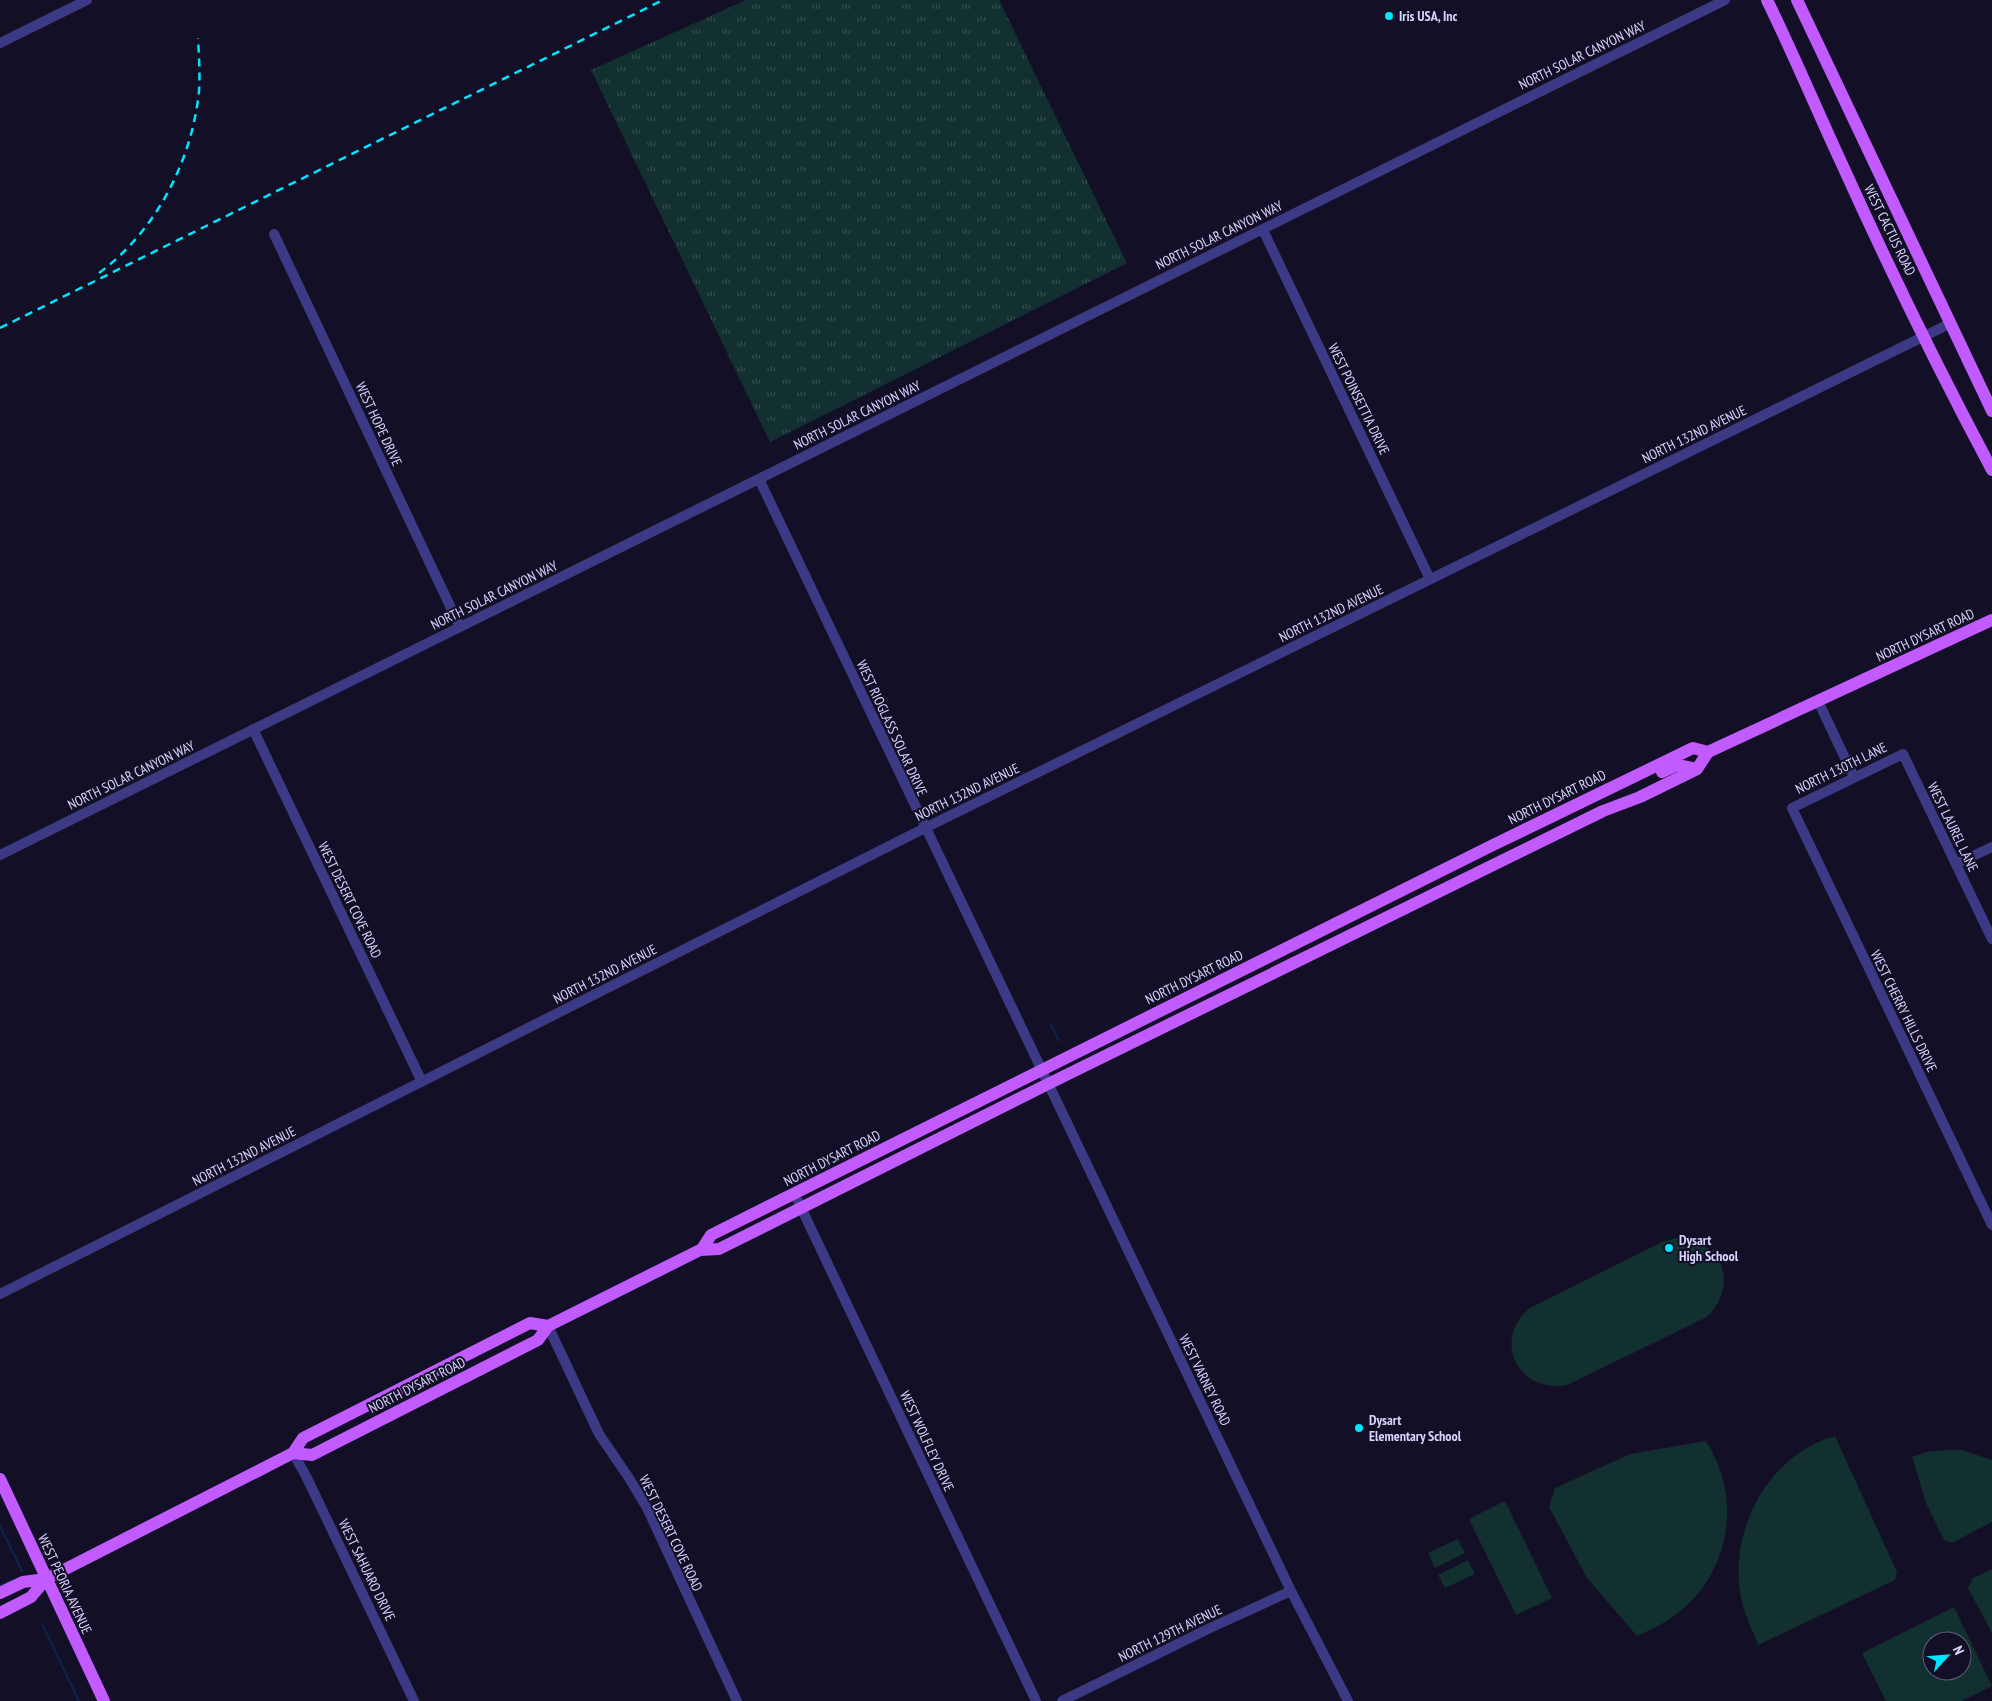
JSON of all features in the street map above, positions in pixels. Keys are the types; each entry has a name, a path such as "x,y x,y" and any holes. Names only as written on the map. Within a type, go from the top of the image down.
{"main road":[{"name":"WEST CACTUS ROAD","path":"1767,0 1841,162 1924,336 1992,470"},
{"name":"WEST CACTUS ROAD","path":"1797,0 1992,411"},
{"name":"NORTH DYSART ROAD","path":"293,1453 312,1455 538,1340 548,1326 702,1249 719,1249 1048,1084 1603,811 1640,797 1697,768 1708,752 1992,620"},
{"name":"NORTH DYSART ROAD","path":"702,1249 711,1235 1041,1069 1693,748 1708,752"},
{"path":"1643,772 1658,774 1677,766 1697,768"},
{"name":"NORTH DYSART ROAD","path":"0,1593 23,1582 46,1579 293,1453 303,1438 530,1324 548,1326"},
{"name":"WEST PEORIA AVENUE","path":"0,1479 104,1701"},
{"name":"NORTH DYSART ROAD","path":"0,1613 31,1597 46,1579"}],"street":[{"path":"0,43 87,0"},
{"name":"NORTH SOLAR CANYON WAY","path":"0,855 1725,0"},
{"name":"WEST POINSETTIA DRIVE","path":"1263,230 1430,580"},
{"name":"WEST HOPE DRIVE","path":"274,234 460,627"},
{"name":"NORTH 132ND AVENUE","path":"0,1294 925,828 1951,323"},
{"name":"WEST RIOGLASS SOLAR DRIVE","path":"759,479 1041,1069"},
{"path":"1818,701 1854,777"},
{"name":"WEST DESERT COVE ROAD","path":"253,729 422,1082"},
{"name":"NORTH 130TH LANE","path":"1792,808 1903,754"},
{"name":"WEST LAUREL LANE","path":"1903,754 1992,939"},
{"name":"WEST CHERRY HILLS DRIVE","path":"1792,808 1992,1226"},
{"path":"1956,864 1992,847"},
{"name":"WEST VARNEY ROAD","path":"1041,1069 1291,1591 1348,1701"},
{"name":"WEST WOLFLEY DRIVE","path":"794,1193 1036,1701"},
{"name":"WEST DESERT COVE ROAD","path":"548,1326 599,1434 629,1478 646,1508 737,1701"},
{"name":"WEST SAHUARO DRIVE","path":"293,1453 310,1484 414,1701"},
{"name":"NORTH 129TH AVENUE","path":"1062,1701 1210,1628 1291,1591"}],"green space":[{"path":"746,0 999,0 1127,263 770,442 591,70"},
{"path":"1677,1238 1693,1241 1705,1247 1715,1255 1721,1266 1724,1278 1723,1291 1717,1304 1707,1317 1567,1385 1550,1386 1535,1381 1523,1373 1516,1362 1512,1349 1512,1335 1518,1321 1530,1308 1664,1241"},
{"path":"1835,1436 1897,1572 1895,1580 1758,1645 1743,1607 1739,1576 1740,1550 1746,1525 1757,1501 1771,1479 1790,1460 1811,1446"},
{"path":"1706,1441 1718,1465 1726,1493 1727,1513 1721,1552 1703,1587 1690,1603 1670,1619 1637,1636 1587,1578 1549,1507 1555,1488 1630,1454"},
{"path":"1962,1450 1992,1460 1992,1522 1952,1543 1944,1540 1926,1503 1912,1457 1926,1452"},
{"path":"1505,1501 1552,1598 1516,1615 1469,1519"},
{"path":"1458,1539 1465,1553 1435,1568 1428,1553"},
{"path":"1468,1560 1475,1574 1445,1588 1438,1575"},
{"path":"1992,1569 1992,1633 1968,1588 1973,1578"},
{"path":"1954,1607 1966,1631 1922,1631 1922,1681 1972,1681 1972,1644 1992,1686 1962,1701 1886,1701 1862,1653"}],"waterway":[{"path":"1051,1025 1059,1041"},
{"path":"0,1526 22,1571"},
{"path":"0,1586 12,1580"},
{"path":"43,1626 79,1701"}],"railway":[{"path":"0,328 663,0"},
{"path":"99,273 138,237 168,192 179,168 195,117 199,91 198,38"}],"place":[{"name":"Iris USA, Inc","path":"1389,16"},
{"name":"Dysart High School","path":"1669,1248"},
{"name":"Dysart Elementary School","path":"1359,1428"}]}
